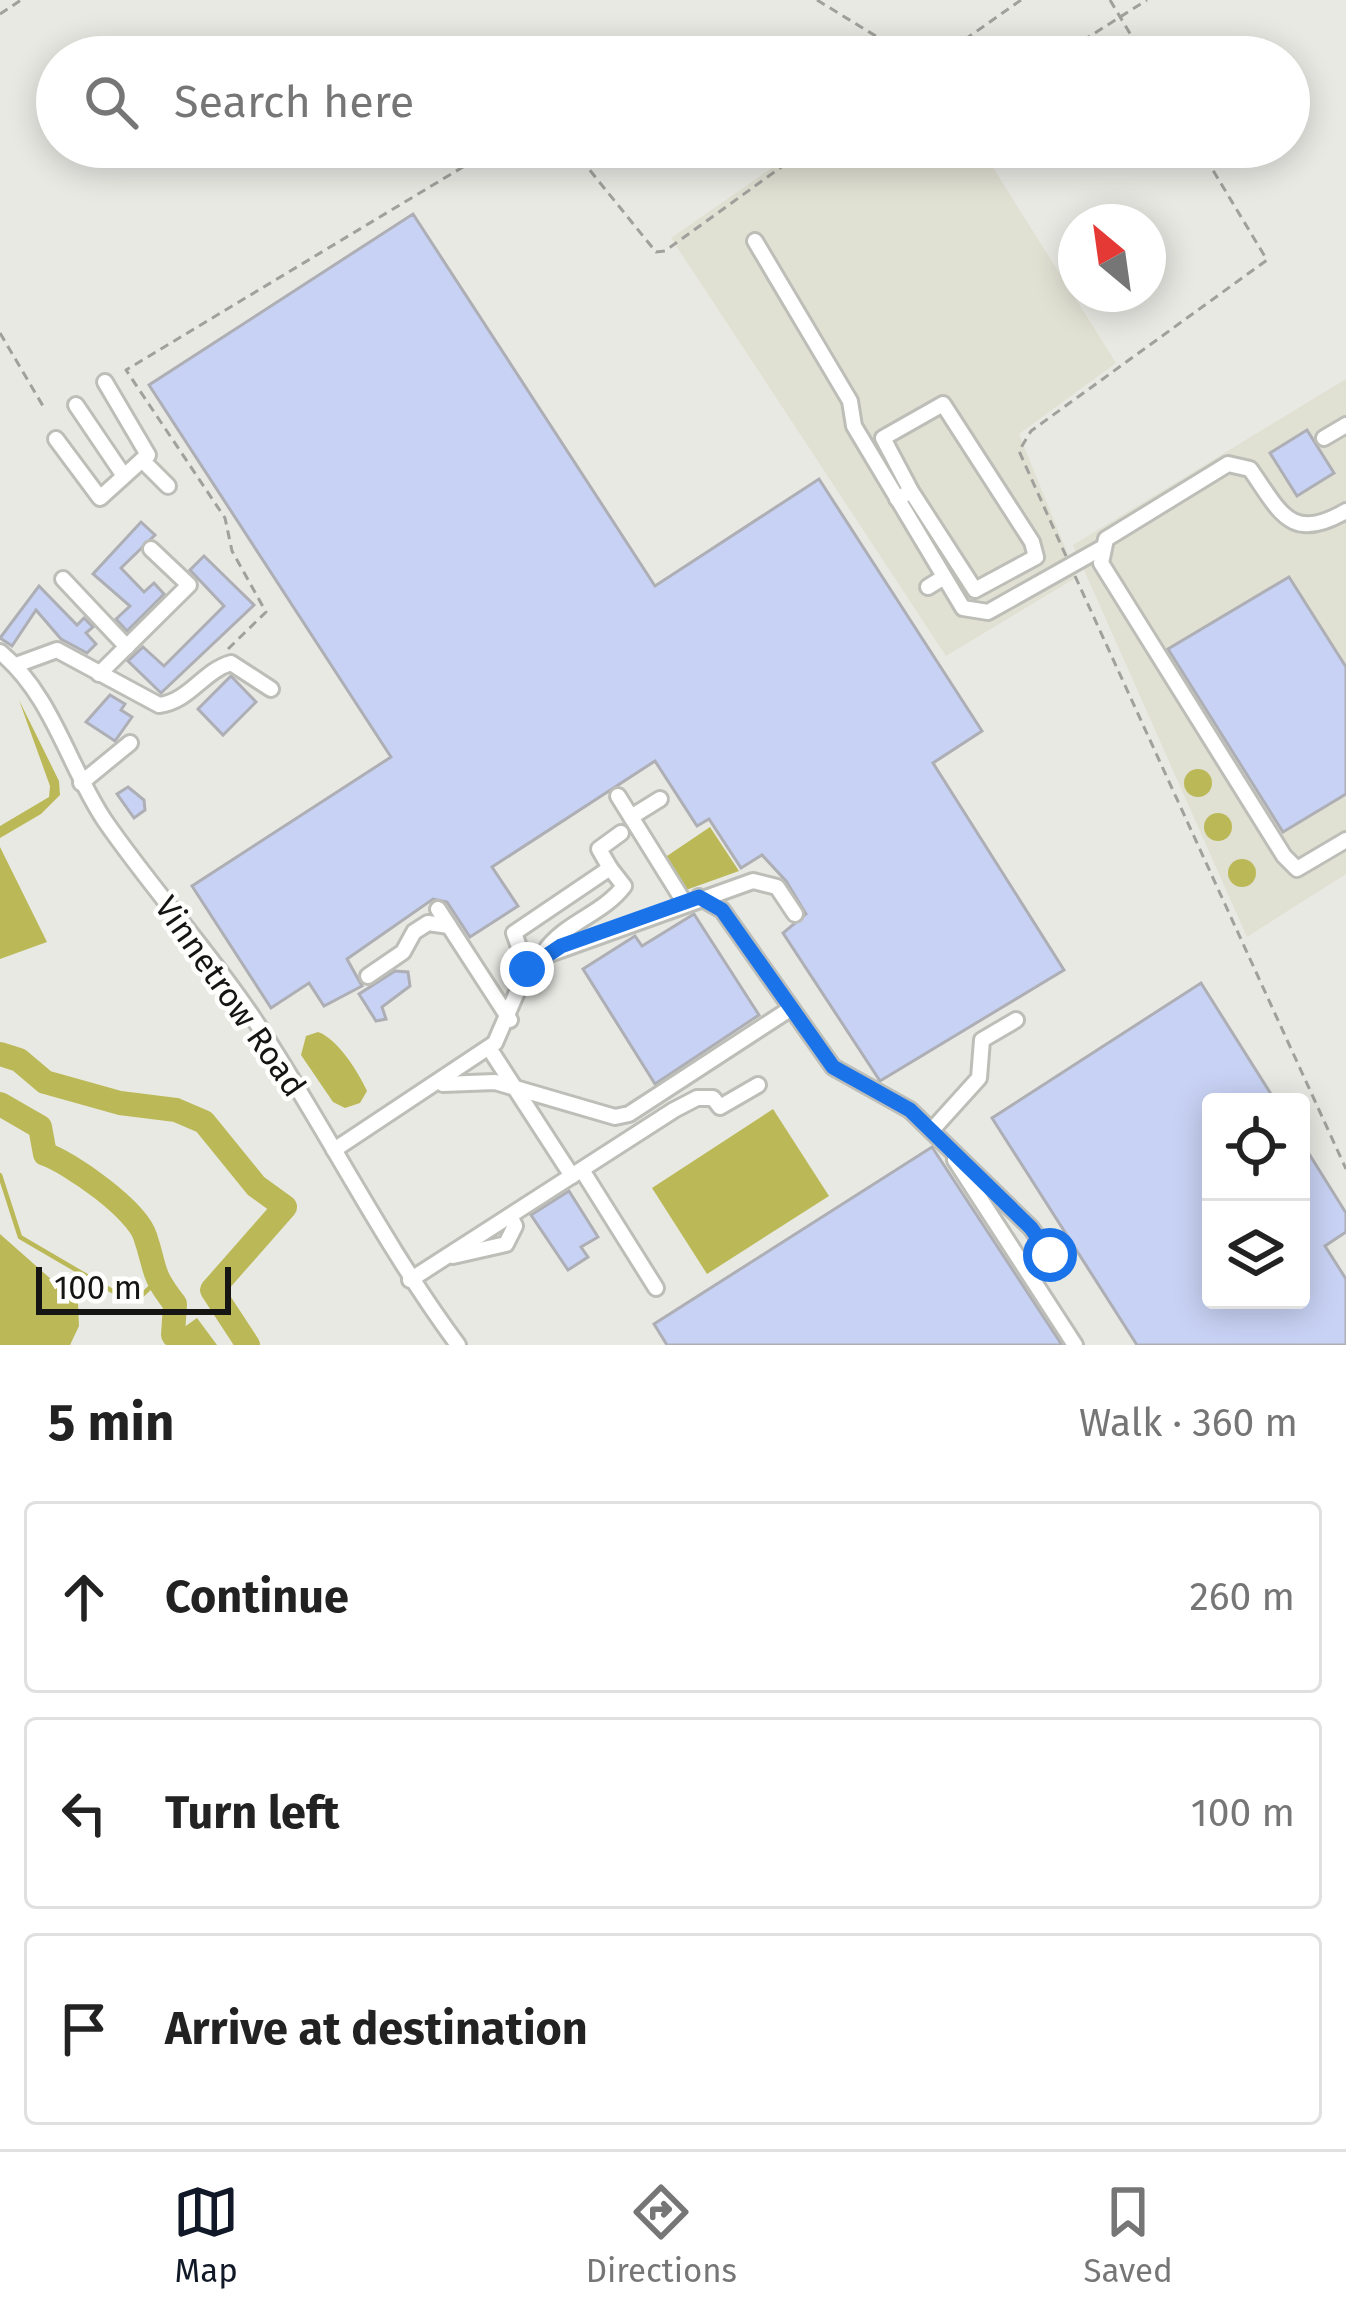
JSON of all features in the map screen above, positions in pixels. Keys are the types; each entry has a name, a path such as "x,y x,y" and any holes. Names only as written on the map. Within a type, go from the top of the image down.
{"street":[{"path":"755,241 850,401 854,426 904,495 978,591 1037,554 943,404 884,438 904,495 929,554 963,608 982,614 1071,566 1228,464 1250,469 1282,515 1297,524 1323,524 1346,511"},
{"path":"56,440 100,498 148,455 105,382"},
{"path":"76,405 124,476"},
{"path":"1324,438 1346,425"},
{"path":"142,460 168,486"},
{"path":"929,554 944,544"},
{"path":"99,674 189,585 152,549"},
{"path":"1100,549 1101,563 1284,856 1298,869 1346,840"},
{"path":"928,587 944,578"},
{"path":"63,579 127,646"},
{"path":"16,665 57,650 159,704 180,699 216,668 231,663 271,688"},
{"name":"Vinnetrow Road","path":"0,652 16,665 47,708 81,783 252,1016 410,1280 458,1345"},
{"path":"81,783 130,743"},
{"path":"618,796 692,900 722,910 833,1067 910,1110 1031,1228 1050,1255 1027,1269"},
{"path":"631,817 660,799"},
{"path":"334,1150 489,1048 509,1020 527,969 553,940 612,903 624,886 599,849 621,833"},
{"path":"527,969 514,933 610,868"},
{"path":"541,957 692,900 767,880 795,914"},
{"path":"438,909 509,1020"},
{"path":"368,976 403,952 414,932 428,923 449,926"},
{"path":"435,1086 463,1080 512,1087 615,1117 629,1114 790,1009"},
{"path":"935,1133 979,1078 982,1040 1016,1020"},
{"path":"489,1048 656,1288"},
{"path":"410,1280 448,1257 506,1244 515,1226 510,1216 697,1098 713,1098 720,1107 758,1085"},
{"path":"935,1133 1075,1345"}],"path":[{"path":"0,14 21,0"},
{"path":"817,0 876,36"},
{"path":"970,36 1021,0"},
{"path":"1110,0 1131,36"},
{"path":"1092,36 1147,0"},
{"path":"223,655 266,612 232,551 225,518 127,370 461,168"},
{"path":"588,168 656,252 665,251 780,168"},
{"path":"1212,168 1267,260 1031,430 1019,452 1346,1169"},
{"path":"0,333 44,406"}],"shaded area":[{"path":"772,168 993,168 1058,271 1058,312 1084,312 1116,363 1019,434 1077,577 946,656 671,238"},
{"path":"1346,379 1346,874 1247,937 1073,545"},
{"path":"19,700 59,781 60,795 41,814 0,838 0,826 49,797 50,786"},
{"path":"1198,769 1208,773 1212,783 1208,793 1198,797 1188,793 1184,783 1188,773"},
{"path":"1218,813 1228,817 1232,827 1228,837 1218,841 1208,837 1204,827 1208,817"},
{"path":"710,827 739,871 686,890 664,858"},
{"path":"0,847 47,942 0,959"},
{"path":"1242,859 1252,863 1256,873 1252,883 1242,887 1232,883 1228,873 1232,863"},
{"path":"318,1032 340,1049 358,1075 367,1091 360,1103 345,1108 333,1102 301,1055 306,1036"},
{"path":"773,1109 829,1196 707,1274 652,1188"},
{"path":"0,1234 78,1303 79,1326 70,1345 0,1345"},
{"path":"197,1318 217,1345 174,1345 173,1335"}],"building":[{"path":"413,214 655,586 819,479 982,731 933,763 1064,970 880,1081 783,933 806,914 786,881 762,855 741,868 709,819 697,826 655,761 492,867 518,906 470,937 447,902 433,899 347,959 362,986 324,1006 309,983 271,1008 192,886 391,757 149,385"},
{"path":"1307,430 1334,473 1297,496 1270,453"},
{"path":"141,522 155,535 121,568 144,592 154,583 164,594 127,631 116,619 130,606 93,574"},
{"path":"204,556 254,605 161,693 128,661 143,647 164,666 224,606 190,570"},
{"path":"1289,577 1346,667 1346,794 1283,832 1168,649"},
{"path":"39,586 77,625 84,618 93,627 86,633 96,644 87,653 61,639 36,610 12,646 0,638"},
{"path":"231,676 256,702 223,735 198,709"},
{"path":"110,695 125,704 121,710 132,717 115,741 86,722"},
{"path":"128,787 144,800 145,810 134,818 117,794"},
{"path":"694,914 759,1015 655,1084 583,969 635,936 642,946"},
{"path":"395,971 408,972 410,986 382,1007 386,1019 376,1021 359,994"},
{"path":"1201,983 1270,1093 1202,1093 1202,1309 1310,1309 1310,1155 1346,1213 1346,1232 1325,1246 1346,1279 1346,1345 1137,1345 992,1118"},
{"path":"932,1147 1062,1345 667,1345 654,1324"},
{"path":"569,1191 598,1237 581,1247 588,1257 568,1270 531,1215"}],"waterway":[{"path":"0,1054 19,1060 45,1082 120,1103 176,1110 204,1122 256,1186 285,1207 212,1290 248,1345"},
{"path":"0,1104 40,1127 45,1154 102,1189 139,1225 158,1278 175,1304 173,1335"},
{"path":"0,1175 20,1237 126,1299 140,1297 157,1281"}],"route":[{"path":"527,969 561,946 699,897 722,910 833,1067 910,1110 1031,1228 1050,1255"}]}
